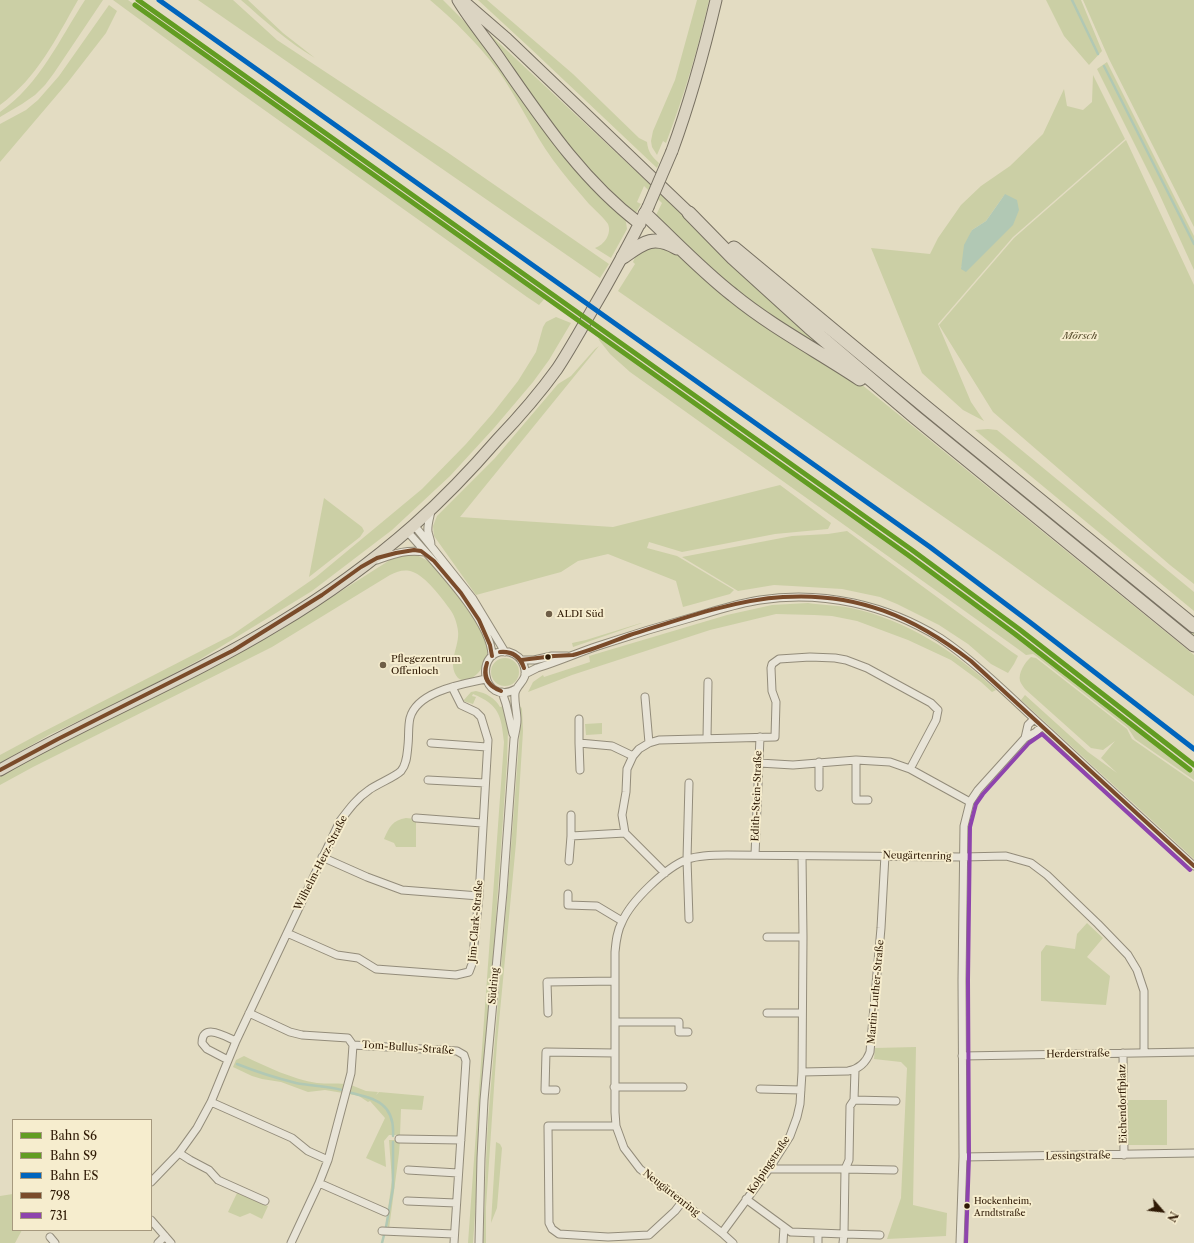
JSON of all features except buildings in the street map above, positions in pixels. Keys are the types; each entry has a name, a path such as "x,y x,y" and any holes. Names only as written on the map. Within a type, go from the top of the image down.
{"highway":[{"path":"689,213 733,258 785,306 915,417 1194,645"},
{"path":"689,213 738,251 928,409 1194,626"},
{"path":"644,215 718,283 750,309 875,388 915,417"},
{"path":"623,257 648,242 659,240 685,253"}],"main road":[{"path":"458,0 468,18 496,53 555,138 587,175 628,215 644,215"},
{"path":"0,770 80,727 234,650 279,624 332,589 367,563 410,528 475,465 553,374 623,257 644,215 672,151 684,118 706,46 716,0"},
{"path":"466,2 689,213"}],"street":[{"path":"431,546 428,527 432,508"},
{"path":"410,528 431,546 474,599 505,652"},
{"path":"410,528 425,552 442,570 479,620 490,643 492,656"},
{"path":"367,563 395,553 412,550 425,552"},
{"path":"516,689 502,692 495,690 489,685 486,679 485,671 487,663 492,656 505,652 517,656 521,660 525,669 525,674 537,668 613,641 734,605 761,599 785,597 837,599 863,604 913,623 940,638 972,663 1194,866"},
{"path":"521,660 534,660 552,656 569,656"},
{"name":"Edith-Stein-Straße","path":"648,742 659,740 707,738 775,737 776,702 771,683 772,664 779,659 784,658 835,658 846,660 867,668 925,699 936,707 938,710 936,720 910,769"},
{"name":"Südring","path":"479,1243 481,1158 487,1065 503,892 514,738 517,721 515,703 516,689 521,685 525,674"},
{"name":"Wilhelm-Herz-Straße","path":"152,1181 179,1152 197,1128 211,1102 236,1041 340,821 356,800 368,790 400,772 405,764 407,757 410,717 415,708 422,700 429,696 452,687 486,679"},
{"path":"707,738 708,682"},
{"name":"Jim-Clark-Straße","path":"287,933 337,955 358,958 376,969 456,975 469,972 472,964 479,896 482,823 488,740 487,732 481,717 476,712 461,705 452,687"},
{"name":"Südring","path":"502,692 514,738"},
{"path":"645,697 648,742 633,756 627,769 626,792 622,815 625,833 665,873"},
{"path":"579,719 580,770"},
{"path":"1025,738 1028,725 1034,719"},
{"path":"960,1243 963,1158 962,1056 964,826 970,802 978,790 1025,738 1036,732 1042,726"},
{"name":"Edith-Stein-Straße","path":"755,855 760,737"},
{"path":"430,743 487,747"},
{"path":"580,743 612,746 633,756"},
{"path":"759,763 793,765 856,760 890,762 910,769 970,802"},
{"path":"856,760 856,800 868,800"},
{"path":"819,762 819,787"},
{"path":"428,780 485,783"},
{"path":"689,783 687,859 689,919"},
{"path":"569,861 571,815"},
{"path":"416,818 482,823"},
{"path":"571,836 625,833"},
{"name":"Neugärtenring","path":"733,1243 640,1169 624,1148 616,1126 614,1087 617,936 622,921 632,905 674,865 687,859 699,856 755,855 1006,856 1031,863 1054,882 1098,924 1128,955 1137,970 1144,991 1144,1053"},
{"name":"Martin-Luther-Straße","path":"855,1070 863,1064 870,1052 882,928 885,855"},
{"name":"Kolpingstraße","path":"722,1233 769,1169 790,1136 797,1117 802,1072 802,856"},
{"path":"322,857 367,877 402,890 479,896"},
{"path":"568,894 568,905 597,906 622,921"},
{"path":"767,937 803,937"},
{"path":"548,1013 547,982 615,981"},
{"name":"Tom-Bullus-Straße","path":"249,1013 290,1032 302,1035 348,1038 353,1045 458,1051 464,1056 466,1061 454,1243"},
{"path":"767,1013 802,1013"},
{"path":"615,1022 679,1022 679,1032 688,1032"},
{"path":"228,1060 207,1049 202,1043 203,1037 206,1033 214,1032 236,1041"},
{"path":"291,1243 328,1160 351,1073 353,1045"},
{"path":"556,1090 545,1090 546,1052 615,1053"},
{"name":"Herderstraße","path":"962,1056 1194,1052"},
{"name":"Eichendorffplatz","path":"1123,1053 1124,1155"},
{"path":"802,1072 855,1070 854,1100 850,1106 849,1160 845,1169 843,1243"},
{"path":"614,1087 683,1087"},
{"path":"760,1089 801,1090"},
{"path":"854,1100 896,1101"},
{"path":"211,1102 292,1138 308,1151 328,1160"},
{"path":"616,1126 548,1126 549,1223 552,1229 559,1234 608,1240 649,1235 675,1211 682,1202"},
{"path":"399,1139 460,1140"},
{"path":"179,1152 190,1160 209,1170 218,1180 265,1201"},
{"name":"Lessingstraße","path":"963,1158 1194,1153"},
{"path":"769,1169 894,1170"},
{"path":"408,1170 458,1173"},
{"path":"319,1183 385,1212"},
{"path":"746,1199 791,1232 880,1234"},
{"path":"407,1201 456,1203"},
{"path":"152,1221 171,1243"},
{"path":"783,1243 784,1227"},
{"path":"382,1231 454,1234"},
{"path":"818,1233 818,1243"},
{"path":"649,1235 649,1243"},
{"path":"158,1243 165,1236"}],"green space":[{"path":"0,0 78,0 45,57 25,82 0,105"},
{"path":"85,0 103,0 45,85 35,95 0,117 0,112 14,101 38,75"},
{"path":"113,0 128,0 498,263 547,296 539,305 527,297 239,92"},
{"path":"198,0 233,0 277,40 447,152 609,264 600,278"},
{"path":"241,0 248,0 283,33 315,58 286,38"},
{"path":"430,0 443,0 464,21 624,216 627,229 611,258 595,248 606,239 609,232 608,224 589,204 553,160 538,138 512,91 490,60 448,16"},
{"path":"478,0 487,0 573,74 639,138 647,142 648,149 654,159 659,163 657,168 530,48"},
{"path":"697,0 709,0 685,90 666,143 663,141 657,155 652,147 651,141 653,131 675,80"},
{"path":"1046,0 1081,0 1102,51 1089,65 1064,36"},
{"path":"1083,0 1194,0 1194,227 1109,59"},
{"path":"109,5 117,11 106,33 68,82 0,162 0,124 26,110 38,100 59,76"},
{"path":"483,28 750,278 846,361 787,329 713,272 654,215 656,215 662,203 644,186 637,202 641,204 636,213 625,207 577,159"},
{"path":"1107,62 1194,236 1194,270 1157,189 1097,69"},
{"path":"1093,75 1125,139 1013,237 938,324 971,402 984,421 963,410 922,373 871,248 930,254 938,238 961,205 981,186 1010,166 1043,134 1064,89 1067,106 1083,110 1092,102","holes":["1005,194 961,269 972,230 986,221"]},
{"name":"Mörsch","path":"1126,140 1194,285 1194,584 993,412 939,325 1014,238"},
{"path":"669,246 861,384 1194,655 1194,696 1000,556 618,291 635,264 633,262 636,255 643,248"},
{"path":"556,317 571,323 549,360 533,382 494,428 450,476 392,530 312,591 199,660 133,695 49,735 0,763 0,755 232,635 316,577 422,489 466,444 518,381 536,352 543,327 546,322"},
{"path":"597,331 687,395 687,400 692,399 766,451 767,456 771,455 828,495 829,500 842,509 846,508 895,543 896,548 908,556 913,556 971,598 972,602 984,611 989,611 1194,771 1194,780 1135,739 1128,728 1036,656 1033,654 1026,655 630,372 610,354 599,340"},
{"path":"832,337 1194,633 1194,638 830,339"},
{"path":"599,346 460,517 613,527 780,485 831,523 828,529 775,534 682,552 649,542 647,548 677,556 734,590 730,594 683,607 676,581 608,554 578,561 561,572 476,595 434,536 433,526 437,516 495,458 558,384 571,376"},
{"path":"975,430 997,430 1194,592 1194,611"},
{"path":"324,498 362,527 364,531 360,537 309,577"},
{"path":"847,531 1018,656 1008,673 991,664 968,644 939,625 880,597 842,589 774,585 738,591 682,557 792,536 828,534"},
{"path":"414,554 433,564 439,570 455,590 484,636 488,649 487,655 480,671 471,678 462,680 458,678 453,667 458,631 451,610 438,593 418,574 410,571 399,572 390,575 272,647 0,785 0,776 7,771 277,632 393,558"},
{"path":"808,603 851,608 872,613 891,620 929,639 964,662 996,690 992,692 951,660 908,640 857,621 832,616 776,614 710,630 572,675 528,692 533,682 543,675 544,677 590,662 589,656 727,615 772,605"},
{"path":"642,623 573,647 572,643"},
{"path":"1031,657 1036,658 1127,729 1132,739 1194,782 1194,859 1021,700 1025,695 1088,752 1117,773 1101,758 1115,741 1103,750 1091,748 1021,684 1021,671"},
{"path":"505,658 515,662 519,672 515,682 505,686 495,682 491,672 495,662"},
{"path":"476,691 490,696 500,707 504,706 508,728 507,762 473,1243 468,1243 504,742 502,725 498,712 489,702 473,694 472,696 476,697 473,704 463,701 471,692"},
{"path":"519,706 522,709 523,731 516,843 497,1043 486,1207 486,1243 483,1243 488,1120 520,730"},
{"path":"602,723 602,734 586,735 585,724"},
{"path":"406,818 416,819 416,847 396,847 394,843 384,839 395,822"},
{"path":"1087,923 1103,938 1087,957 1110,976 1106,1005 1041,1001 1041,952 1046,945 1075,949 1077,934"},
{"path":"916,1047 913,1205 947,1213 946,1236 887,1239 901,1198 907,1068 901,1062 874,1059 875,1048"},
{"path":"244,1056 298,1079 317,1083 345,1084 343,1093 325,1090 308,1092 281,1082 252,1076 233,1067 236,1060"},
{"path":"351,1085 366,1091 378,1092 376,1095 379,1092 424,1096 422,1110 401,1109 400,1135 389,1135 384,1141 386,1167 366,1158 385,1118 370,1101 368,1102 359,1096 349,1094"},
{"path":"1127,1100 1167,1100 1167,1145 1127,1145"},
{"path":"389,1140 400,1140 389,1229 386,1223 392,1180"},
{"path":"496,1142 500,1144 502,1148 497,1208 491,1223"},
{"path":"237,1193 268,1206 262,1219 250,1213 240,1217 228,1212"},
{"path":"12,1194 12,1231 21,1231 15,1243 0,1243 0,1196"}],"shaded area":[{"path":"1005,194 1017,200 1019,210 1013,225 966,272 961,269 964,245 972,230 986,221"}],"waterway":[{"path":"1072,0 1098,54"},
{"path":"1104,66 1194,244"},
{"path":"237,1064 266,1075 296,1083 342,1090"},
{"path":"348,1092 367,1097 382,1104 391,1116 393,1136"},
{"path":"386,1227 393,1188 393,1142"},
{"path":"382,1243 384,1235"}],"rail line":[{"name":"S6","path":"138,0 912,550 1019,629 1194,765"},
{"name":"ES","path":"159,0 930,547 1194,749"},
{"name":"S9","path":"135,5 908,555 1015,634 1190,770"}],"transit line":[{"name":"798","path":"0,770 234,650 322,595 361,567 377,558 396,553 414,550 421,551 434,561 461,593 479,620 490,645 492,656"},
{"name":"798","path":"521,660 573,655 686,617 745,602 783,597 810,597 860,603 906,620 950,645 971,661 1194,866"},
{"name":"798","path":"500,652 512,653 521,660 524,668"},
{"name":"798","path":"500,652 512,654 518,658 524,668"},
{"name":"798","path":"487,663 486,676 490,683 501,691"},
{"name":"798","path":"487,663 485,673 487,680 496,689 501,691"},
{"name":"731","path":"966,1243 969,1157 968,980 970,827 976,804 983,794 1029,743 1042,734 1190,870"}],"place":[{"name":"ALDI Süd","path":"549,614"},
{"name":"Pflegezentrum Offenloch","path":"383,665"},
{"name":"Hockenheim, Arndtstraße","path":"967,1206"}]}
